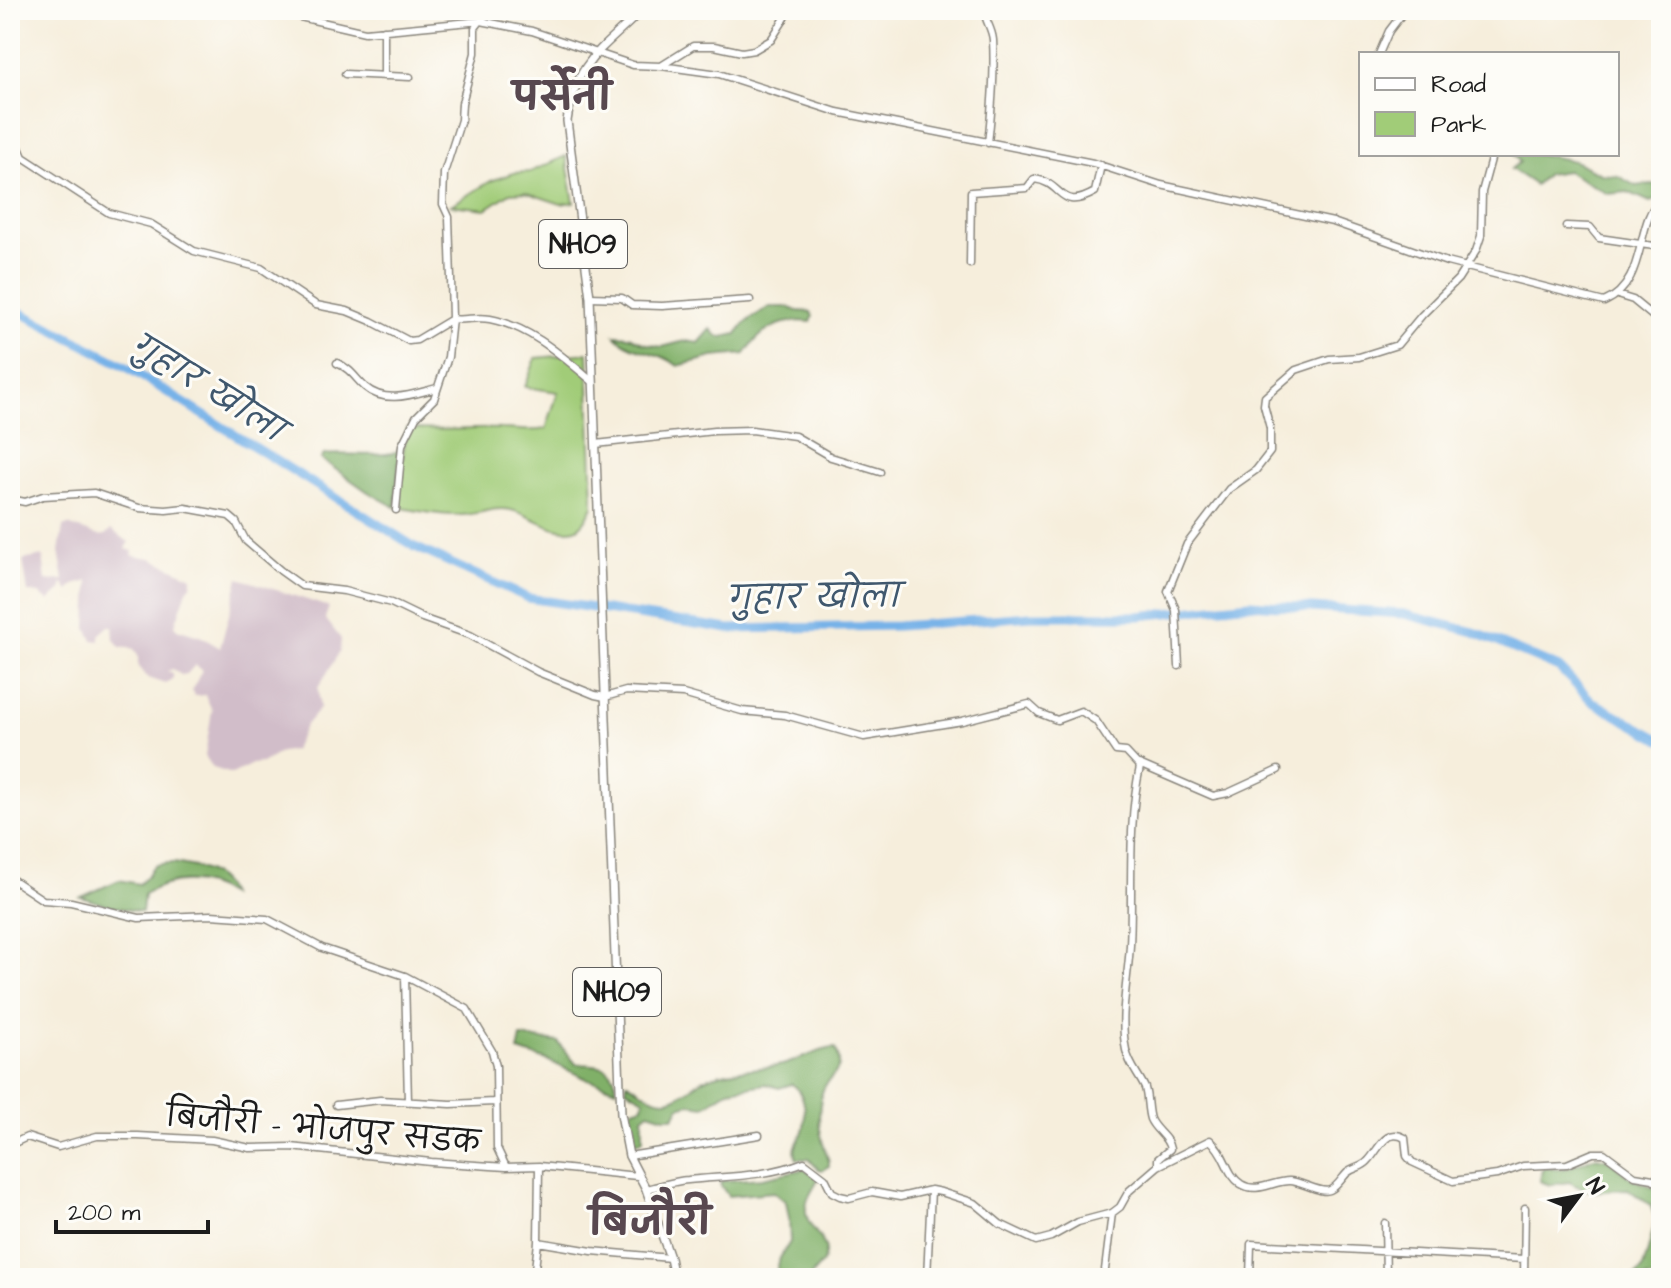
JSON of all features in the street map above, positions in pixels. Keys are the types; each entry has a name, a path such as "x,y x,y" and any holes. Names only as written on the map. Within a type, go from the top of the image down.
{"main road":[{"name":"NH09","path":"642,10 582,69 571,96 567,121 590,297 621,1114 629,1156 646,1189 674,1278"}],"street":[{"path":"270,10 365,32 481,21 532,31 633,65 719,74 837,112 1101,165 1161,185 1333,222 1447,262 1587,300 1604,302 1620,296 1633,300 1661,323"},
{"path":"396,510 402,445 416,417 434,399 448,357 452,319 449,217 443,204 444,173 461,120 462,103 475,53 475,28 489,10"},
{"path":"661,66 693,46 714,46 742,52 754,50 771,40 790,10"},
{"path":"984,10 991,28 995,68 988,143"},
{"path":"1380,52 1389,31 1405,10"},
{"path":"384,30 384,76"},
{"path":"345,74 410,77"},
{"path":"10,137 17,143 23,157"},
{"path":"10,155 23,157 109,213 151,224 194,251 261,268 316,305 347,311 409,341 417,340 452,319 464,321 478,317 504,322 551,347 593,382"},
{"path":"1179,666 1176,610 1168,591 1187,544 1229,489 1256,470 1270,452 1265,397 1296,370 1329,359 1359,357 1397,345 1467,267 1481,236 1482,192 1490,156"},
{"path":"970,264 971,192 1027,188 1034,179 1044,180 1065,199 1080,200 1095,192 1101,165"},
{"path":"1620,296 1640,257 1650,215 1661,200"},
{"path":"1566,226 1590,227 1599,238 1661,247"},
{"path":"590,297 622,298 632,305 662,306 750,300"},
{"path":"337,363 347,367 369,390 390,399 437,388"},
{"path":"596,444 714,431 752,430 795,436 831,457 880,472"},
{"path":"10,499 25,502 43,496 94,493 139,508 185,508 229,516 236,522 246,541 302,586 344,591 391,603 470,635 538,672 605,697 626,691 683,694 742,711 785,715 864,737 962,721 1029,704 1039,713 1057,720 1084,713 1096,721 1116,751 1126,752 1139,764 1213,796 1228,793 1278,770"},
{"path":"1139,764 1131,843 1130,935 1124,1032 1131,1067 1143,1084 1151,1120 1169,1143 1170,1149 1158,1159 1158,1166"},
{"path":"10,878 43,900 71,902 139,918 211,915 267,919 322,948 405,976 467,1009 492,1051 496,1066 494,1102 497,1148 506,1167"},
{"path":"405,976 408,1102"},
{"path":"336,1105 380,1100 451,1104 494,1102"},
{"path":"629,1156 759,1135"},
{"path":"646,1189 685,1180 758,1176 804,1162 825,1178 832,1192 840,1196 849,1198 872,1192 911,1197 931,1190 975,1203 1000,1224 1036,1241 1051,1237 1078,1222 1112,1213 1120,1207 1135,1184 1158,1166 1210,1140 1222,1151 1232,1176 1247,1187 1291,1181 1321,1191 1330,1190 1349,1171 1364,1165 1383,1141 1399,1135 1405,1138 1407,1156 1412,1162 1453,1181 1497,1175 1523,1166 1567,1164 1593,1153 1604,1153 1635,1176 1653,1179 1661,1186"},
{"name":"बिजौरी - भोजपुर सडक","path":"10,1145 27,1137 58,1147 97,1136 138,1136 212,1140 250,1148 291,1147 637,1176"},
{"path":"534,1278 539,1166"},
{"path":"927,1278 931,1190"},
{"path":"1524,1278 1525,1208"},
{"path":"1104,1278 1112,1213"},
{"path":"1385,1223 1386,1278"},
{"path":"538,1242 592,1251 670,1258"},
{"path":"1250,1278 1251,1244 1524,1259"}],"shaded area":[{"path":"68,525 99,536 111,530 129,542 126,549 133,551 132,555 151,558 192,577 175,625 177,629 202,637 220,648 239,578 329,607 325,618 341,639 340,651 318,688 320,708 305,726 294,750 281,752 232,774 213,768 205,756 212,710 205,695 194,696 192,690 202,670 195,665 187,674 181,675 173,669 167,671 173,673 173,678 165,684 148,678 138,666 134,649 120,647 114,639 113,626 100,634 100,641 93,640 87,628 89,581 74,585 69,591 63,583 61,590 49,601 39,594 28,592 23,560 43,556 46,581 64,580 59,551 63,527"}],"green space":[{"path":"566,156 574,202 561,204 525,192 510,193 486,209 451,205 491,181 513,173 530,172"},
{"path":"1515,156 1550,156 1574,161 1601,174 1618,176 1636,186 1653,184 1661,187 1661,198 1650,202 1628,192 1608,194 1567,171 1547,174 1535,185 1511,169 1520,162"},
{"path":"769,307 811,312 813,317 811,322 781,324 765,332 745,354 713,357 678,366 663,357 629,346 615,335 630,336 662,347 685,341 699,343 711,329 722,337 737,334 747,322"},
{"path":"588,353 593,506 581,525 575,529 559,529 505,509 454,515 395,507 407,428 546,429 558,392 525,387 536,358"},
{"path":"400,450 395,507 321,459 324,455 384,454"},
{"path":"174,863 200,868 214,875 229,895 197,883 165,885 144,894 142,912 81,897 119,880 139,884 153,867"},
{"path":"521,1037 558,1042 576,1064 608,1069 617,1089 518,1051"},
{"path":"835,1048 838,1069 825,1086 819,1112 823,1144 829,1161 829,1166 822,1170 809,1159 797,1159 795,1150 803,1132 805,1109 800,1092 792,1084 779,1088 766,1084 729,1090 705,1106 690,1104 679,1107 674,1117 649,1112 643,1117 643,1139 640,1142 632,1141 625,1111 643,1106 644,1099 626,1089 627,1082 651,1096 666,1100 718,1074 782,1065"},
{"path":"1594,1157 1612,1162 1627,1176 1652,1187 1661,1195 1661,1256 1656,1278 1630,1278 1643,1268 1656,1220 1650,1205 1628,1189 1599,1192 1569,1182 1550,1185 1540,1181 1542,1169 1546,1167 1564,1168"},
{"path":"804,1169 818,1178 806,1209 809,1222 826,1249 823,1262 809,1278 785,1278 776,1274 780,1258 790,1242 786,1202 774,1192 728,1196 720,1184 722,1181 762,1178"}],"waterway":[{"path":"1655,10 1661,18"},
{"name":"गुहार खोला","path":"10,307 125,366 415,547 528,598 729,629 898,626 1031,616 1139,616 1250,604 1404,614 1474,632 1559,668 1593,702 1661,740"}],"district":[{"name":"पर्सेनी","path":"562,98"},
{"name":"बिजौरी","path":"650,1223"}]}
